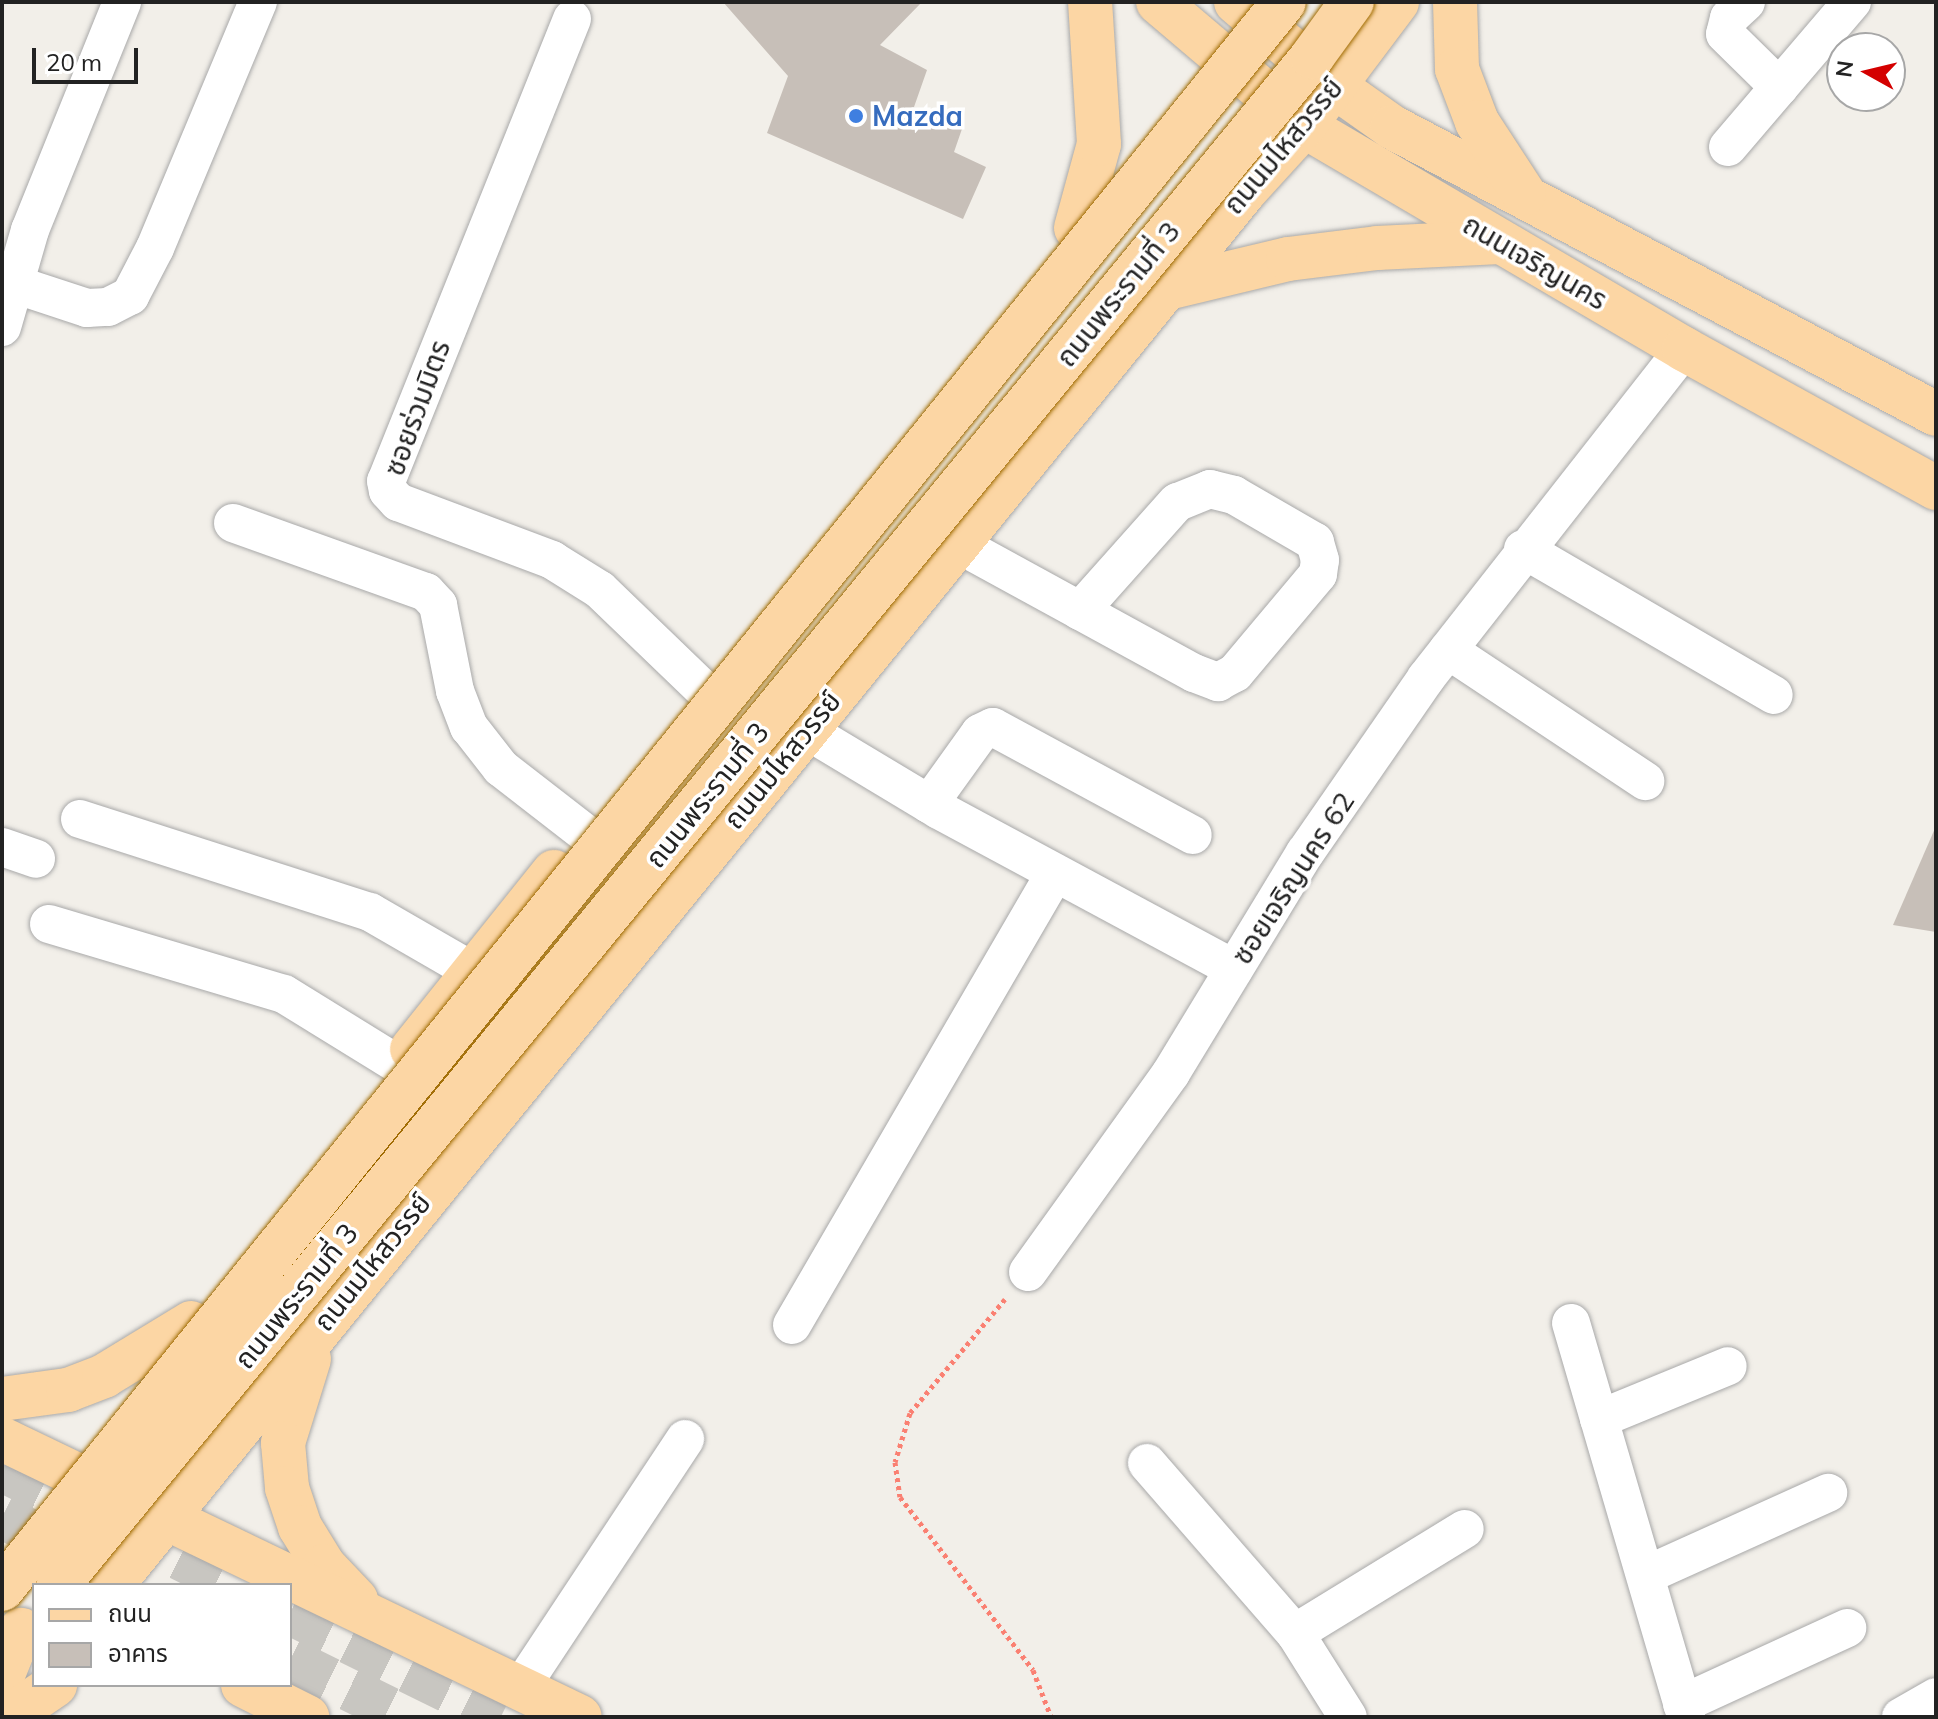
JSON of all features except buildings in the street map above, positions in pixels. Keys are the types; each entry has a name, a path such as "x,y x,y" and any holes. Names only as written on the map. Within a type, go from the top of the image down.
{"main road":[{"path":"1076,228 1099,144 1090,2"},
{"name":"ถนนเจริญนคร","path":"1158,2 1216,56 1304,126 1684,349 1936,488"},
{"name":"ถนนพระรามที่ 3","path":"60,1583 1312,57 1352,2"},
{"name":"ถนนมไหสวรรย์","path":"114,1583 330,1313 1167,288 1304,126 1397,2"},
{"path":"1455,2 1457,69 1477,122 1525,195"},
{"path":"2,1559 472,971 1216,56 1261,6"},
{"name":"ถนนเจริญนคร","path":"1261,6 1334,86 1392,127 1936,414"},
{"name":"ถนนพระรามที่ 3","path":"2,1589 1261,6"},
{"path":"1167,288 1288,259 1377,248 1500,242"},
{"path":"330,1313 297,1385 283,1443 287,1488 300,1527 324,1566 370,1615"},
{"path":"2,1399 68,1390 104,1376 191,1323"},
{"path":"2,1439 580,1717"},
{"path":"2,1570 32,1586"},
{"path":"2,1677 19,1633"},
{"path":"6,1717 32,1684"},
{"path":"6,1717 52,1687"},
{"path":"247,1687 307,1717"}],"street":[{"path":"2,327 17,285 30,230 122,2"},
{"path":"17,285 87,308 108,307 130,296 155,248 258,2"},
{"path":"1746,2 1729,18 1725,34 1779,87"},
{"path":"1728,147 1852,2"},
{"name":"ซอยร่วมมิตร","path":"572,19 386,481 388,491 398,502 552,560 600,590 703,689"},
{"name":"ซอยเจริญนคร 62","path":"1028,1272 1171,1073 1305,853 1448,650 1523,549 1684,349"},
{"path":"958,544 1080,611 1218,682 1235,673 1318,574 1320,560 1315,542 1234,495 1210,489 1177,502 1080,611"},
{"path":"233,523 426,592 441,613 455,691 469,727 501,768 586,834"},
{"path":"1523,549 1774,695"},
{"path":"1448,650 1645,781"},
{"path":"929,804 980,733 993,727 1193,835"},
{"path":"806,730 929,804 1234,969"},
{"path":"80,819 370,912 472,971"},
{"path":"792,1325 1055,873"},
{"path":"49,924 284,994 399,1065"},
{"path":"1571,1323 1684,1710 1847,1628"},
{"path":"1599,1419 1728,1366"},
{"path":"519,1690 685,1439"},
{"path":"1147,1463 1295,1633 1348,1717"},
{"path":"1646,1575 1828,1493"},
{"path":"1295,1633 1465,1529"},
{"path":"1901,1717 1936,1697"}],"path":[{"path":"1028,1272 910,1413 895,1462 900,1497 1033,1670 1051,1717"}],"tunnel":[{"path":"2,1470 230,1583"},
{"path":"2,1517 76,1554"},
{"path":"292,1614 501,1717"},
{"path":"292,1661 406,1717"}],"place":[{"name":"Mazda","path":"856,116"}]}
